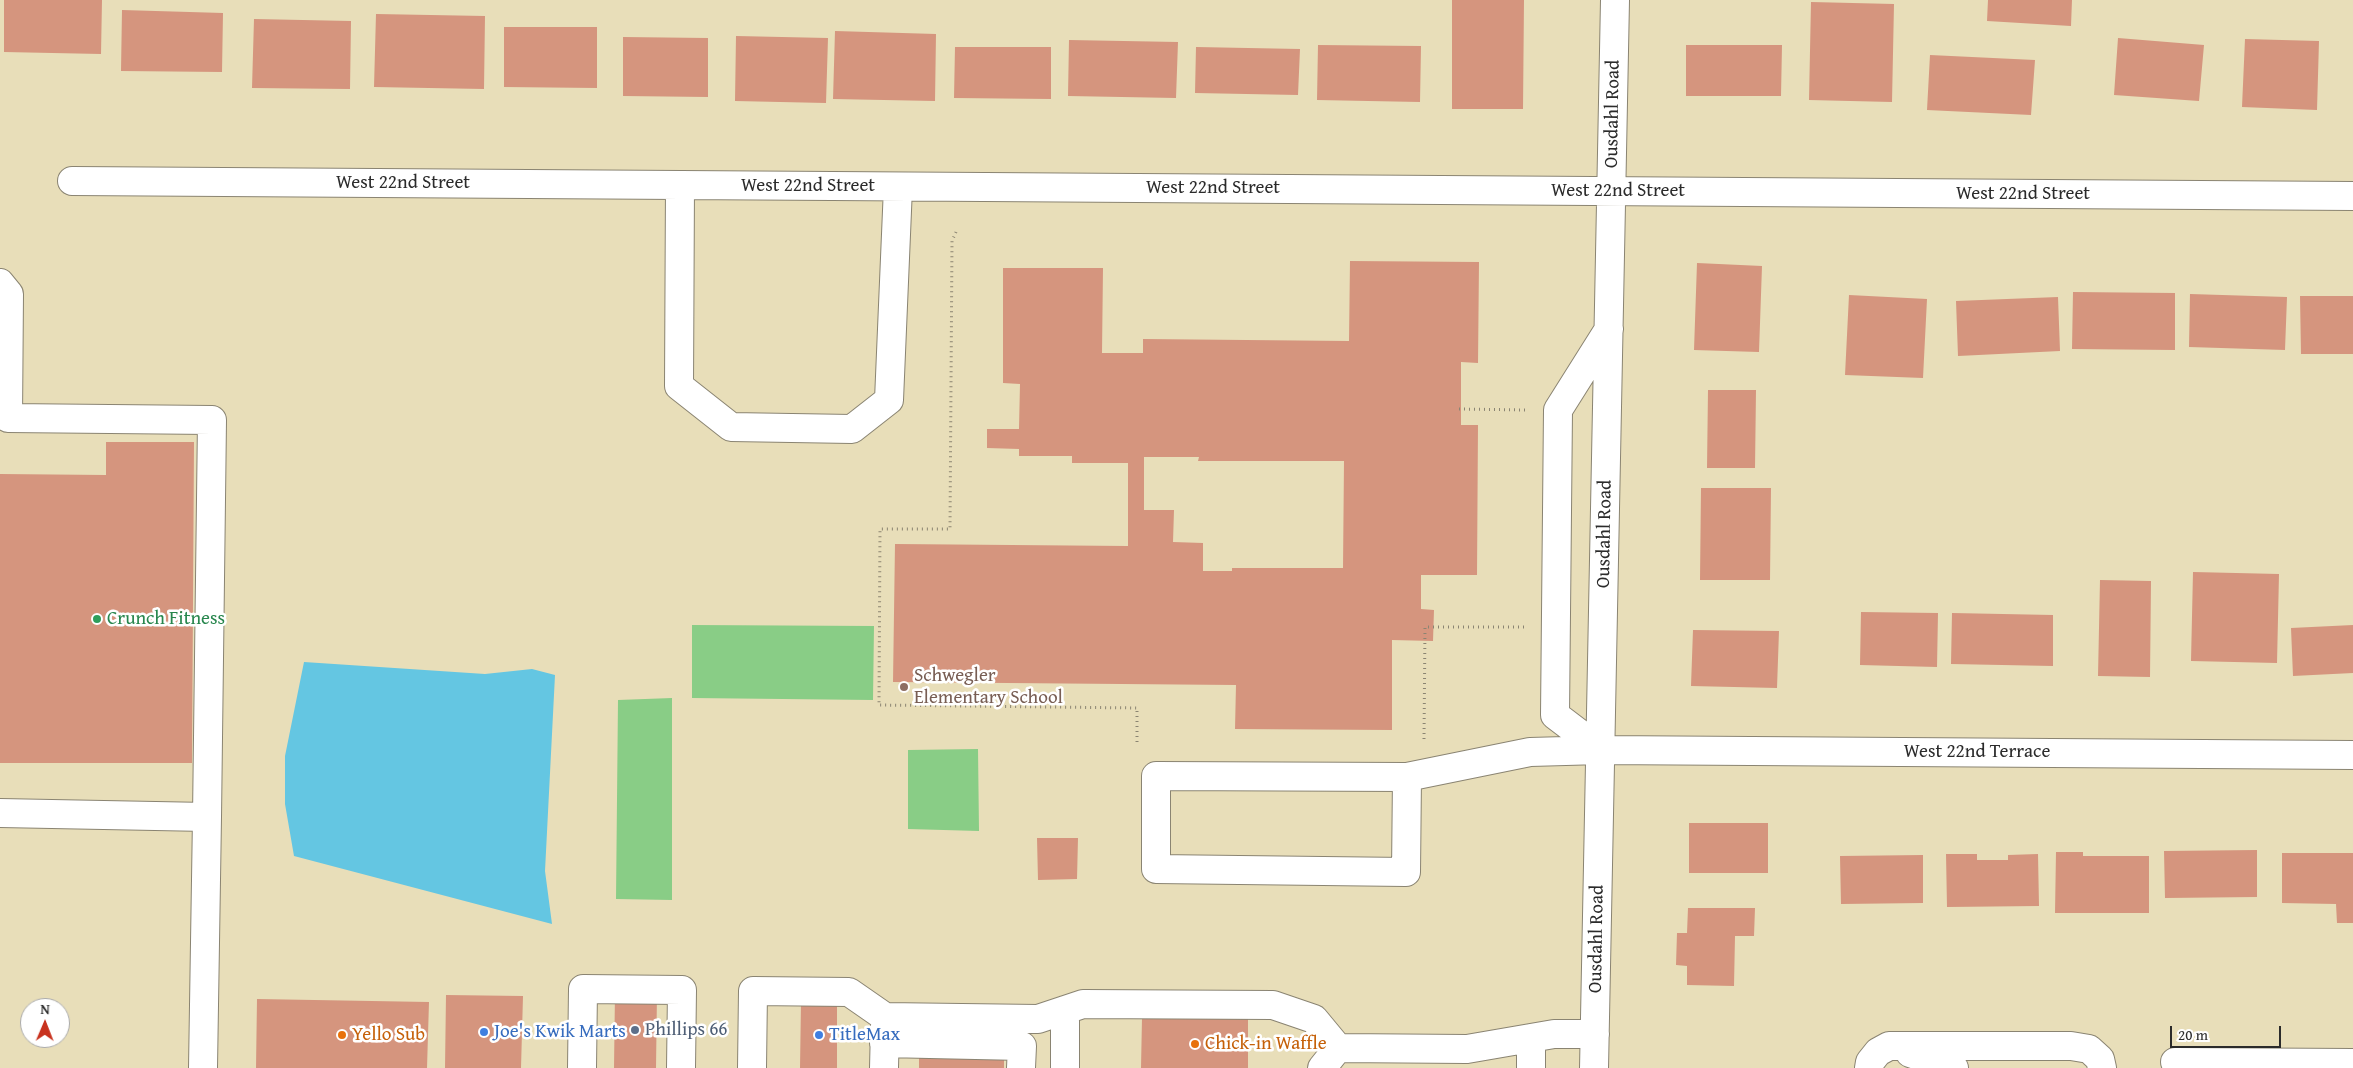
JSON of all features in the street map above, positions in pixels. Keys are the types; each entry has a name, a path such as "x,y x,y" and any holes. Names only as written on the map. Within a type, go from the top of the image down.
{"street":[{"name":"Ousdahl Road","path":"1594,1068 1615,0"},
{"name":"West 22nd Street","path":"72,181 2353,196"},
{"path":"680,185 679,386 731,427 852,429 889,400 898,187"},
{"path":"0,283 10,294 4,418 212,420 202,1068"},
{"path":"1601,750 1555,715 1558,410 1609,329"},
{"name":"West 22nd Terrace","path":"1407,777 1406,872 1156,869 1156,776 1407,777 1530,752 1601,750 2353,755"},
{"path":"0,814 207,817"},
{"path":"582,1068 583,989 682,990 681,1068"},
{"path":"752,1068 753,991 849,992 884,1043"},
{"path":"884,1043 1038,1019 1083,1004 1273,1005 1314,1019 1330,1058 1466,1049 1554,1034 1595,1034"},
{"path":"1065,1010 1065,1068"},
{"path":"1531,1038 1531,1068"},
{"path":"884,1043 1022,1046 1021,1068"},
{"path":"1889,1046 1954,1068"},
{"path":"1869,1068 1870,1062 1878,1052 1889,1046 2071,1046 2089,1049 2100,1058 2102,1068"},
{"path":"2175,1062 2283,1066 2353,1063"}],"path":[{"path":"956,232 952,241 950,529 880,529 879,706 1137,708 1137,744"},
{"path":"1459,409 1534,410"},
{"path":"1434,741 1424,742 1425,627 1530,627"}],"green space":[{"path":"692,625 874,626 873,700 692,698"},
{"path":"672,698 672,900 616,899 618,700"},
{"path":"978,749 979,831 908,829 908,750"}],"water":[{"path":"304,662 485,674 532,669 555,675 545,871 552,924 294,856 285,804 285,756"}],"building":[{"path":"4,0 102,0 101,54 4,52"},
{"path":"1452,0 1524,0 1523,109 1452,109"},
{"path":"1988,0 2072,0 2071,26 1987,21"},
{"path":"1811,2 1894,4 1892,102 1809,100"},
{"path":"122,10 223,13 222,72 121,71"},
{"path":"376,14 485,16 484,89 374,87"},
{"path":"254,19 351,21 350,89 252,88"},
{"path":"504,27 597,27 597,88 504,87"},
{"path":"835,31 936,34 935,101 833,99"},
{"path":"736,36 828,38 826,103 735,101"},
{"path":"623,37 708,38 708,97 623,96"},
{"path":"2118,38 2204,45 2199,101 2114,95"},
{"path":"2245,39 2319,41 2317,110 2242,107"},
{"path":"1069,40 1178,42 1176,98 1068,96"},
{"path":"1318,45 1421,46 1420,102 1317,100"},
{"path":"1686,45 1782,45 1781,96 1686,96"},
{"path":"955,47 1051,47 1051,99 954,98"},
{"path":"1196,47 1300,49 1298,95 1195,93"},
{"path":"1930,55 2035,60 2031,115 1927,110"},
{"path":"1350,261 1479,262 1478,363 1461,362 1461,425 1478,425 1477,575 1421,575 1421,609 1434,610 1433,641 1392,640 1392,730 1235,729 1236,685 893,682 895,544 1128,546 1128,463 1072,463 1072,456 1019,456 1019,449 987,448 987,429 1019,429 1020,384 1003,383 1003,268 1103,268 1102,353 1143,353 1143,339 1349,341","holes":["1144,457 1199,457 1198,461 1344,461 1343,568 1232,568 1232,571 1203,571 1203,543 1173,542 1174,510 1144,510"]},
{"path":"1697,263 1762,266 1759,352 1694,350"},
{"path":"2073,292 2175,293 2175,350 2072,349"},
{"path":"2190,294 2287,297 2285,350 2189,347"},
{"path":"1849,295 1927,299 1923,378 1845,375"},
{"path":"2300,296 2353,296 2353,354 2301,354"},
{"path":"2058,297 2060,351 1958,356 1956,301"},
{"path":"1708,390 1756,390 1755,468 1707,468"},
{"name":"Crunch Fitness","path":"106,442 194,442 192,763 0,763 0,474 106,475"},
{"path":"1701,488 1771,488 1770,580 1700,580"},
{"path":"2193,572 2279,574 2277,663 2191,661"},
{"path":"2100,580 2151,581 2150,677 2098,676"},
{"path":"1861,612 1938,613 1937,667 1860,665"},
{"path":"1952,613 2053,615 2053,666 1951,664"},
{"path":"2353,625 2353,673 2293,676 2291,628"},
{"path":"1693,630 1779,631 1777,688 1691,686"},
{"path":"1689,823 1768,823 1768,873 1689,873"},
{"path":"1037,838 1078,838 1077,879 1038,880"},
{"path":"2257,850 2257,897 2165,898 2164,851"},
{"path":"2056,852 2083,852 2083,856 2149,856 2149,913 2055,913"},
{"path":"2282,853 2353,853 2353,923 2337,923 2336,904 2282,903"},
{"path":"1946,854 1977,854 1977,860 2008,860 2008,855 2038,854 2039,906 1947,907"},
{"path":"1923,855 1923,903 1841,904 1840,856"},
{"path":"1688,908 1755,908 1754,936 1735,936 1734,986 1687,985 1687,966 1676,965 1677,933 1687,933"},
{"name":"Phillips 66","path":"615,992 657,993 656,1068 614,1068"},
{"name":"Joe's Kwik Marts","path":"446,995 523,996 521,1068 445,1068"},
{"name":"Yello Sub","path":"257,999 429,1002 427,1068 256,1068"},
{"name":"TitleMax","path":"801,1002 837,1002 837,1068 800,1068"},
{"name":"Chick-in Waffle","path":"1142,1018 1248,1019 1248,1068 1141,1068"},
{"path":"919,1054 1004,1055 1004,1068 919,1068"}],"place":[{"name":"Crunch Fitness","path":"97,619"},
{"name":"Schwegler Elementary School","path":"904,687"},
{"name":"Phillips 66","path":"635,1030"},
{"name":"Joe's Kwik Marts","path":"484,1032"},
{"name":"Yello Sub","path":"342,1035"},
{"name":"TitleMax","path":"819,1035"},
{"name":"Chick-in Waffle","path":"1195,1044"}]}
